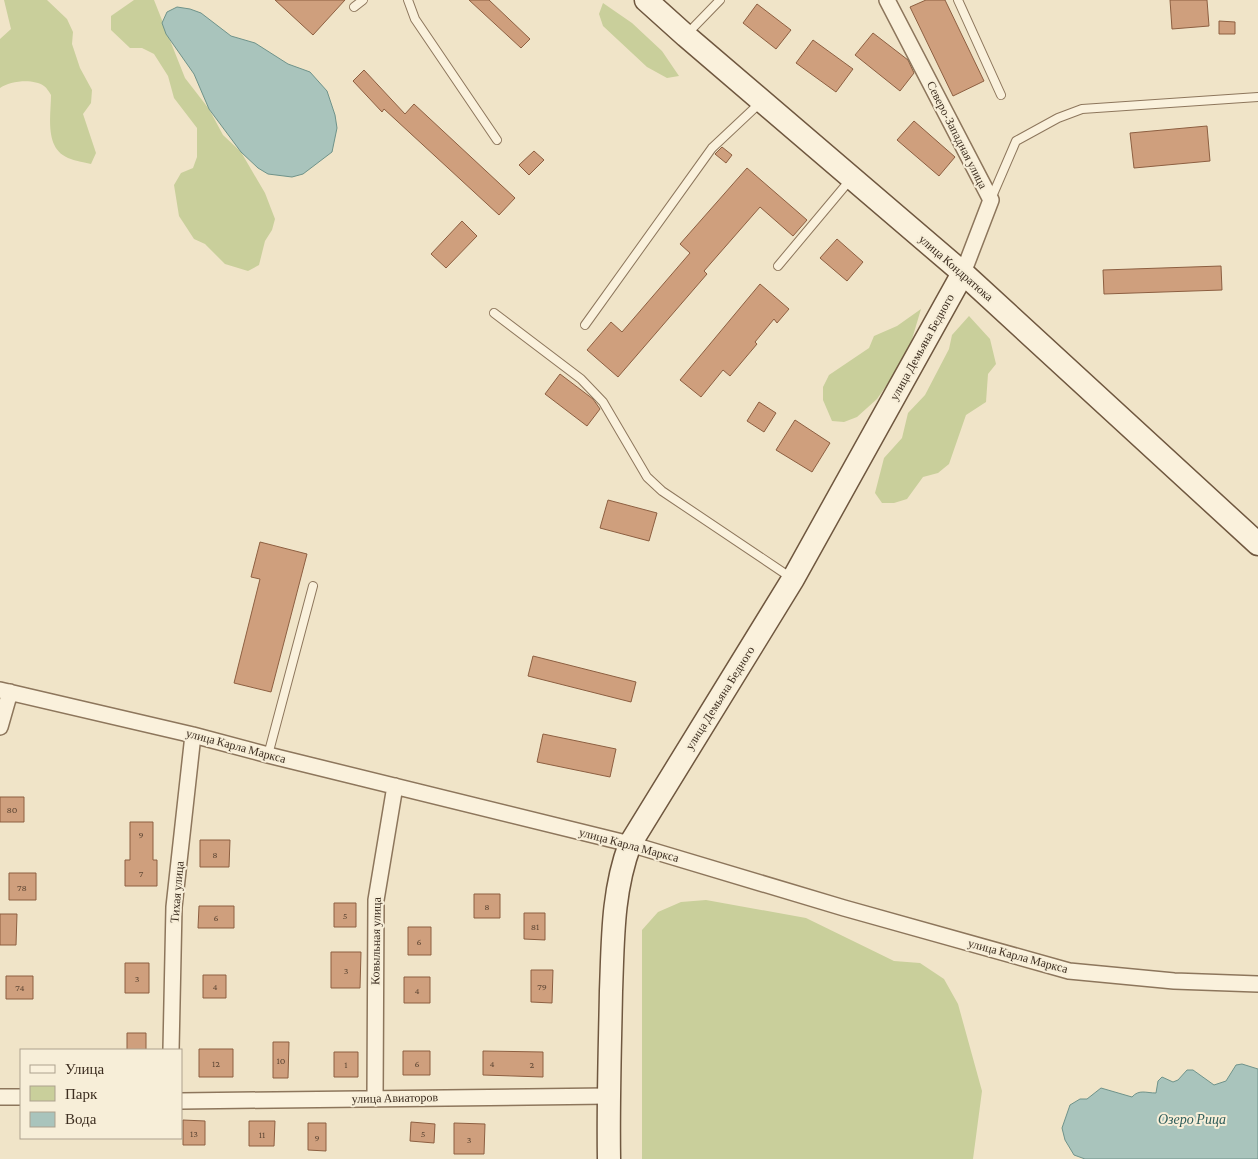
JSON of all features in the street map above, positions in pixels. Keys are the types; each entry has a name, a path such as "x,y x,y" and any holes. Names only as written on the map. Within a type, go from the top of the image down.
{"street":[{"name":"улица Кондратюка","path":"646,0 963,273 1258,544"},
{"name":"Северо-Западная улица","path":"887,0 991,200 963,273"},
{"name":"улица Демьяна Бедного","path":"609,1159 608,1096 614,909 622,865 630,844 793,580 963,273"},
{"name":"улица Карла Маркса","path":"5,691 193,735 630,844 844,908 1069,971 1174,981 1258,984"},
{"path":"0,727 5,691"},
{"name":"Тихая улица","path":"170,1049 174,907 193,735"},
{"name":"Ковыльная улица","path":"375,1099 376,900 395,786"},
{"name":"улица Авиаторов","path":"182,1101 608,1096"},
{"path":"0,1097 20,1098"}],"lane":[{"path":"354,7 363,0"},
{"path":"408,0 415,19 497,140"},
{"path":"686,36 720,0"},
{"path":"958,0 1001,94"},
{"path":"991,200 1016,141 1058,118 1082,109 1258,97"},
{"path":"585,325 712,148 762,101"},
{"path":"778,266 852,178"},
{"path":"494,313 581,380 603,402 647,477 662,491 793,580"},
{"path":"268,755 313,586"}],"green space":[{"path":"4,0 47,0 67,19 73,32 72,44 80,68 92,90 91,103 83,114 96,153 91,164 68,158 55,147 50,130 51,95 45,87 34,82 22,81 0,88 0,39 11,29"},
{"path":"134,0 154,0 185,78 209,109 223,135 241,152 265,193 275,219 272,230 265,241 259,265 248,271 225,264 205,244 194,239 179,216 174,185 181,173 193,168 197,157 197,128 174,98 168,76 154,54 142,48 130,48 111,30 111,16"},
{"path":"603,3 632,23 662,51 679,76 667,78 647,67 603,26 599,14"},
{"path":"921,309 907,356 877,399 857,417 844,422 832,421 823,400 823,387 829,375 869,348 874,336 897,326"},
{"path":"969,316 990,339 996,364 988,374 986,402 966,415 949,464 938,473 923,477 907,499 894,503 882,503 875,493 884,458 902,438 908,413 925,395 949,349 952,335"},
{"path":"706,900 806,918 894,961 920,963 944,979 958,1004 982,1091 973,1159 642,1159 642,930 658,912 681,902"}],"water":[{"path":"177,7 201,13 231,36 255,43 288,64 310,72 327,91 335,115 337,128 332,152 303,174 292,177 268,174 258,168 241,152 209,109 194,74 166,34 162,23 167,12"},
{"name":"Озеро Рица","path":"1242,1064 1258,1069 1258,1159 1085,1159 1074,1155 1065,1140 1062,1128 1070,1105 1080,1099 1087,1099 1101,1088 1132,1097 1140,1092 1156,1093 1158,1081 1162,1077 1173,1082 1178,1080 1187,1070 1193,1070 1214,1085 1226,1081 1236,1065"}],"building":[{"path":"275,0 345,0 313,35"},
{"path":"469,0 489,0 530,39 521,48"},
{"path":"926,0 945,0 984,81 953,96 910,7"},
{"path":"1170,0 1207,0 1209,26 1172,29"},
{"path":"757,4 791,30 776,49 743,23"},
{"path":"1219,21 1235,22 1235,34 1219,34"},
{"path":"873,33 908,60 914,73 900,91 855,55"},
{"path":"813,40 853,69 836,92 796,63"},
{"path":"364,70 405,114 414,104 515,198 499,215 384,109 382,112 353,81"},
{"path":"914,121 955,157 939,176 897,140"},
{"path":"1207,126 1210,161 1134,168 1130,133"},
{"path":"722,147 732,155 726,163 715,154"},
{"path":"534,151 544,160 529,175 519,165"},
{"path":"747,168 807,220 793,236 760,207 704,271 707,274 618,377 587,350 611,322 622,332 690,253 680,244"},
{"path":"462,221 477,236 446,268 431,254"},
{"path":"837,239 863,262 847,281 820,258"},
{"path":"1221,266 1222,290 1104,294 1103,270"},
{"path":"760,284 789,309 777,323 774,319 755,342 757,344 730,376 723,370 701,397 680,380"},
{"path":"560,374 593,399 600,409 587,426 545,394"},
{"path":"759,402 776,413 764,432 747,421"},
{"path":"795,420 830,443 812,472 776,450"},
{"path":"608,500 657,513 649,541 600,528"},
{"path":"260,542 307,554 271,692 234,683 260,579 251,577"},
{"path":"533,656 636,682 631,702 528,676"},
{"path":"543,734 616,749 610,777 537,762"},
{"path":"0,797 24,797 24,822 0,822"},
{"path":"130,822 153,822 153,860 157,860 157,886 125,886 125,860 130,860"},
{"path":"200,840 230,840 229,867 200,867"},
{"path":"9,873 36,873 36,900 9,900"},
{"path":"474,894 500,894 500,918 474,918"},
{"path":"334,903 356,903 356,927 334,927"},
{"path":"199,906 234,906 234,928 198,928"},
{"path":"524,913 545,913 545,940 524,939"},
{"path":"0,914 17,914 16,945 0,945"},
{"path":"408,927 431,927 431,955 408,955"},
{"path":"331,952 361,952 360,988 331,988"},
{"path":"125,963 149,963 149,993 125,993"},
{"path":"531,970 553,970 552,1003 531,1002"},
{"path":"203,975 226,975 226,998 203,998"},
{"path":"6,976 33,976 33,999 6,999"},
{"path":"404,977 430,977 430,1003 404,1003"},
{"path":"127,1033 146,1033 146,1049 127,1049"},
{"path":"273,1042 289,1042 288,1078 273,1078"},
{"path":"199,1049 233,1049 233,1077 199,1077"},
{"path":"403,1051 430,1051 430,1075 403,1075"},
{"path":"483,1051 543,1052 543,1077 483,1075"},
{"path":"334,1052 358,1052 358,1077 334,1077"},
{"path":"183,1120 205,1121 205,1145 183,1145"},
{"path":"249,1121 275,1121 274,1146 249,1146"},
{"path":"411,1122 435,1124 434,1143 410,1141"},
{"path":"308,1123 326,1123 326,1151 308,1150"},
{"path":"454,1123 485,1124 484,1154 454,1154"}]}
